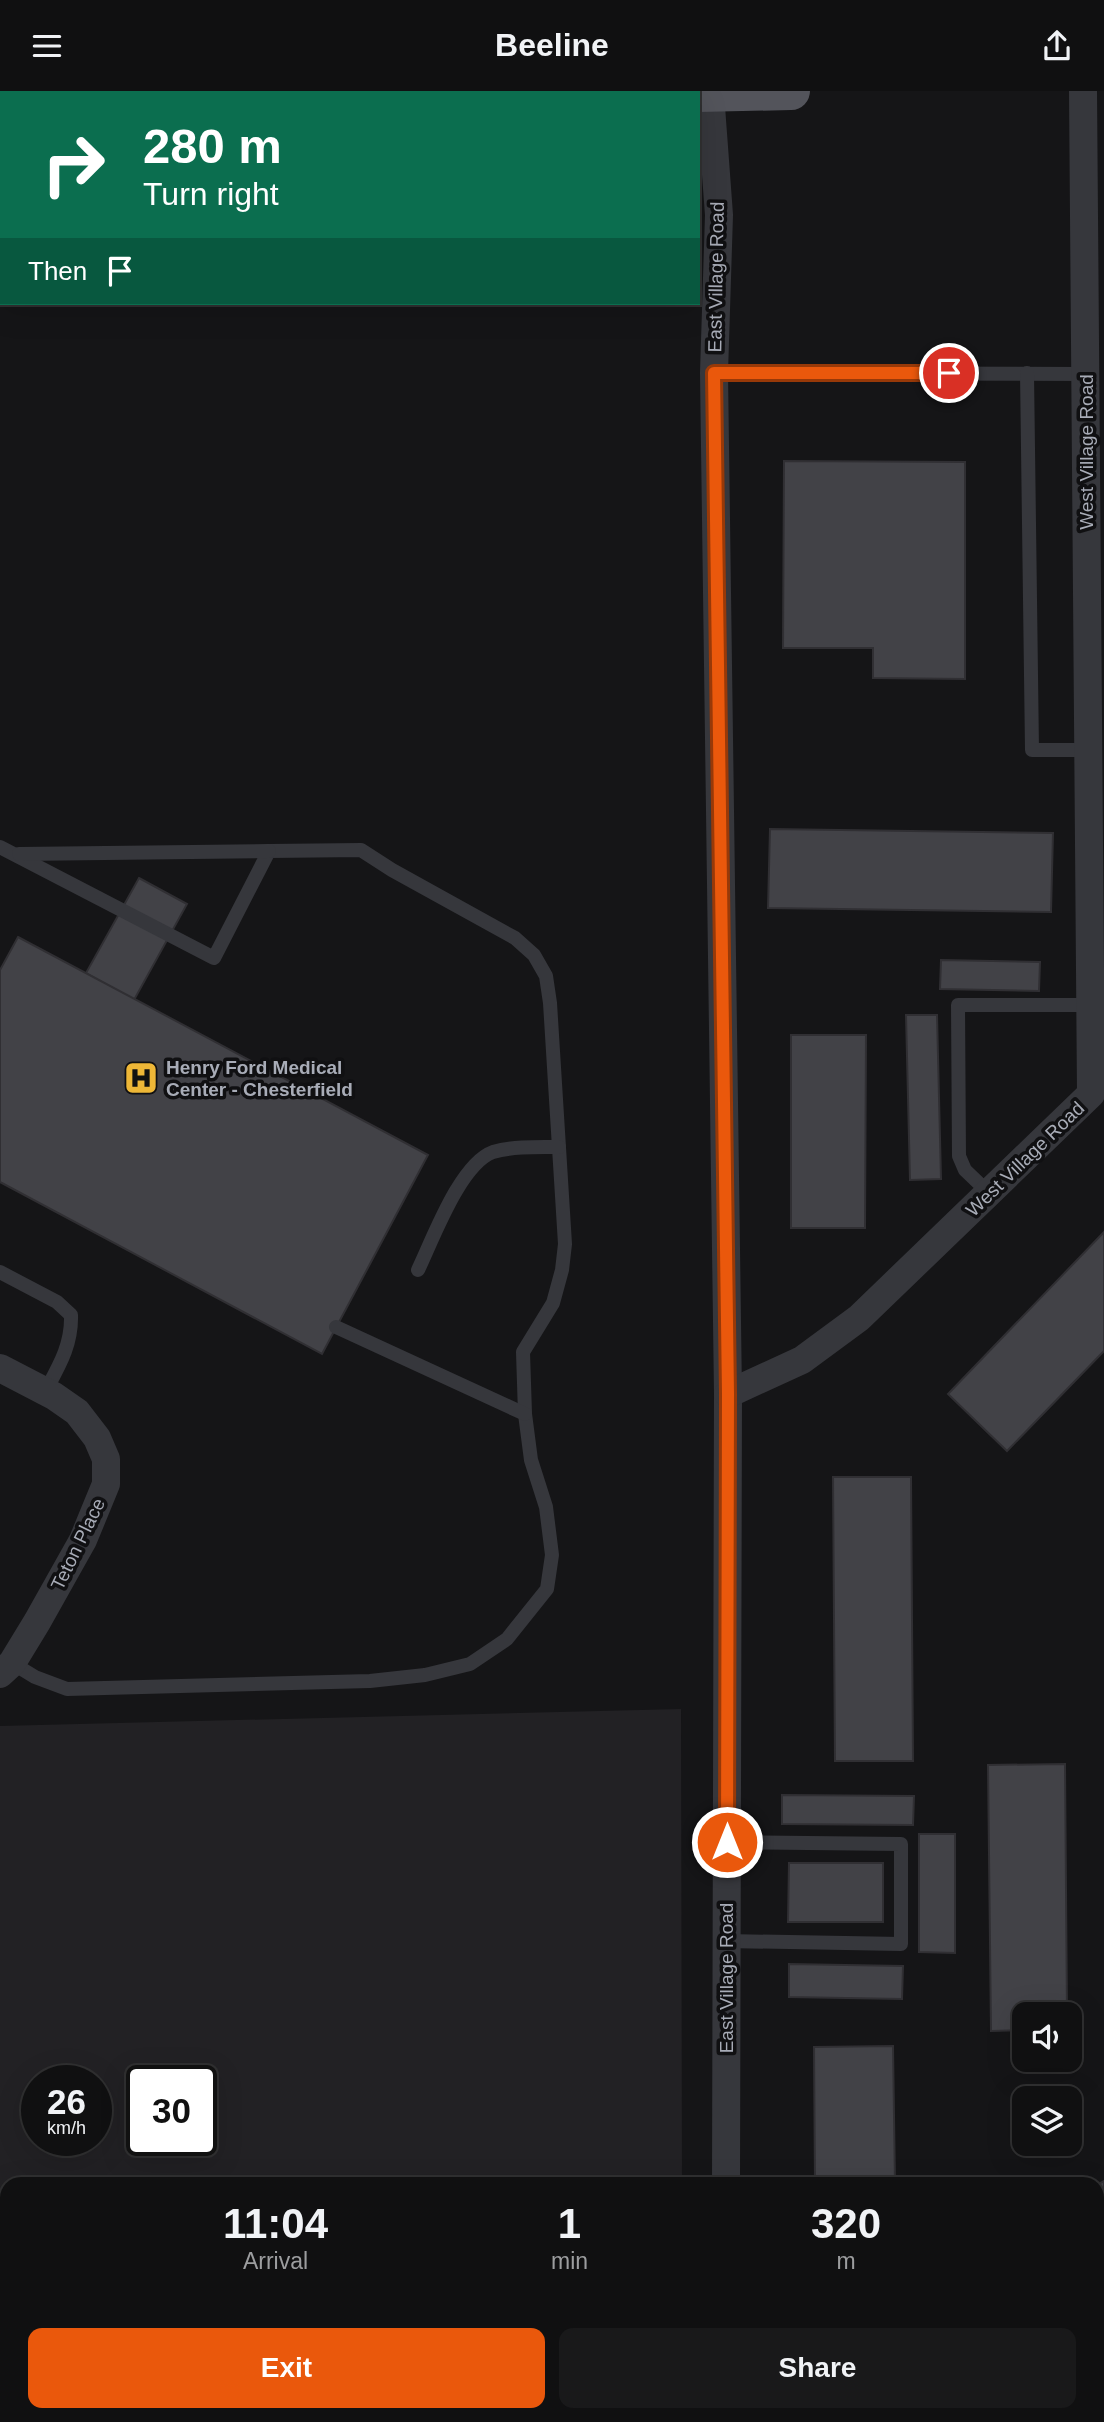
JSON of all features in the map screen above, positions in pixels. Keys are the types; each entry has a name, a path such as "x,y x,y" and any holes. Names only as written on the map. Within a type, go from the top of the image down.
{"main road":[{"path":"704,93 791,91"}],"street":[{"name":"West Village Road","path":"728,1394 802,1360 859,1318 989,1193 1098,1100 1091,1005 1083,91"},
{"name":"East Village Road","path":"704,93 719,215 714,373 728,1394 726,2177"},
{"name":"Teton Place","path":"0,1368 78,1412 96,1438 106,1459 106,1484 83,1540 6,1669"}],"lane":[{"path":"714,373 1086,374"},
{"path":"1027,373 1032,750 1088,750"},
{"path":"0,847 214,958 269,851"},
{"path":"6,1669 67,1689 111,1690 370,1681 425,1675 470,1664 507,1639 547,1589 552,1555 546,1507 531,1460 525,1414 523,1352 553,1303 562,1271 565,1244 546,976 534,955 515,938 361,850 14,854"},
{"path":"989,1193 965,1170 959,1156 958,1005 1091,1005"},
{"path":"418,1270 464,1178 476,1164 491,1153 500,1151 559,1147"},
{"path":"0,1272 57,1302 71,1315 68,1349 45,1392"},
{"path":"336,1327 525,1414"},
{"path":"726,1941 901,1944 901,1844 727,1842"}],"shaded area":[{"path":"681,1709 682,2177 0,2177 0,1726"}],"building":[{"path":"784,461 965,462 965,679 873,678 873,648 783,648"},
{"path":"770,829 1053,833 1051,912 768,908"},
{"path":"139,878 187,904 134,1000 86,973"},
{"name":"Henry Ford Medical Center - Chesterfield","path":"18,937 428,1155 322,1354 0,1182 0,970"},
{"path":"941,960 1040,962 1039,991 940,989"},
{"path":"906,1015 937,1015 941,1179 910,1180"},
{"path":"791,1035 866,1035 865,1228 791,1228"},
{"path":"1104,1232 1104,1351 1007,1451 948,1394"},
{"path":"833,1477 911,1477 913,1761 835,1761"},
{"path":"1065,1764 1067,2002 1012,2002 1012,2030 991,2031 988,1765"},
{"path":"782,1795 914,1796 913,1825 782,1824"},
{"path":"919,1834 955,1834 955,1953 919,1952"},
{"path":"789,1863 883,1863 883,1922 788,1922"},
{"path":"789,1964 903,1966 902,1999 789,1997"},
{"path":"893,2046 895,2177 815,2177 814,2047"}],"place":[{"name":"Henry Ford Medical Center - Chesterfield","path":"141,1078"}],"route":[{"path":"727,1842 728,1394 714,373 949,373"}]}
